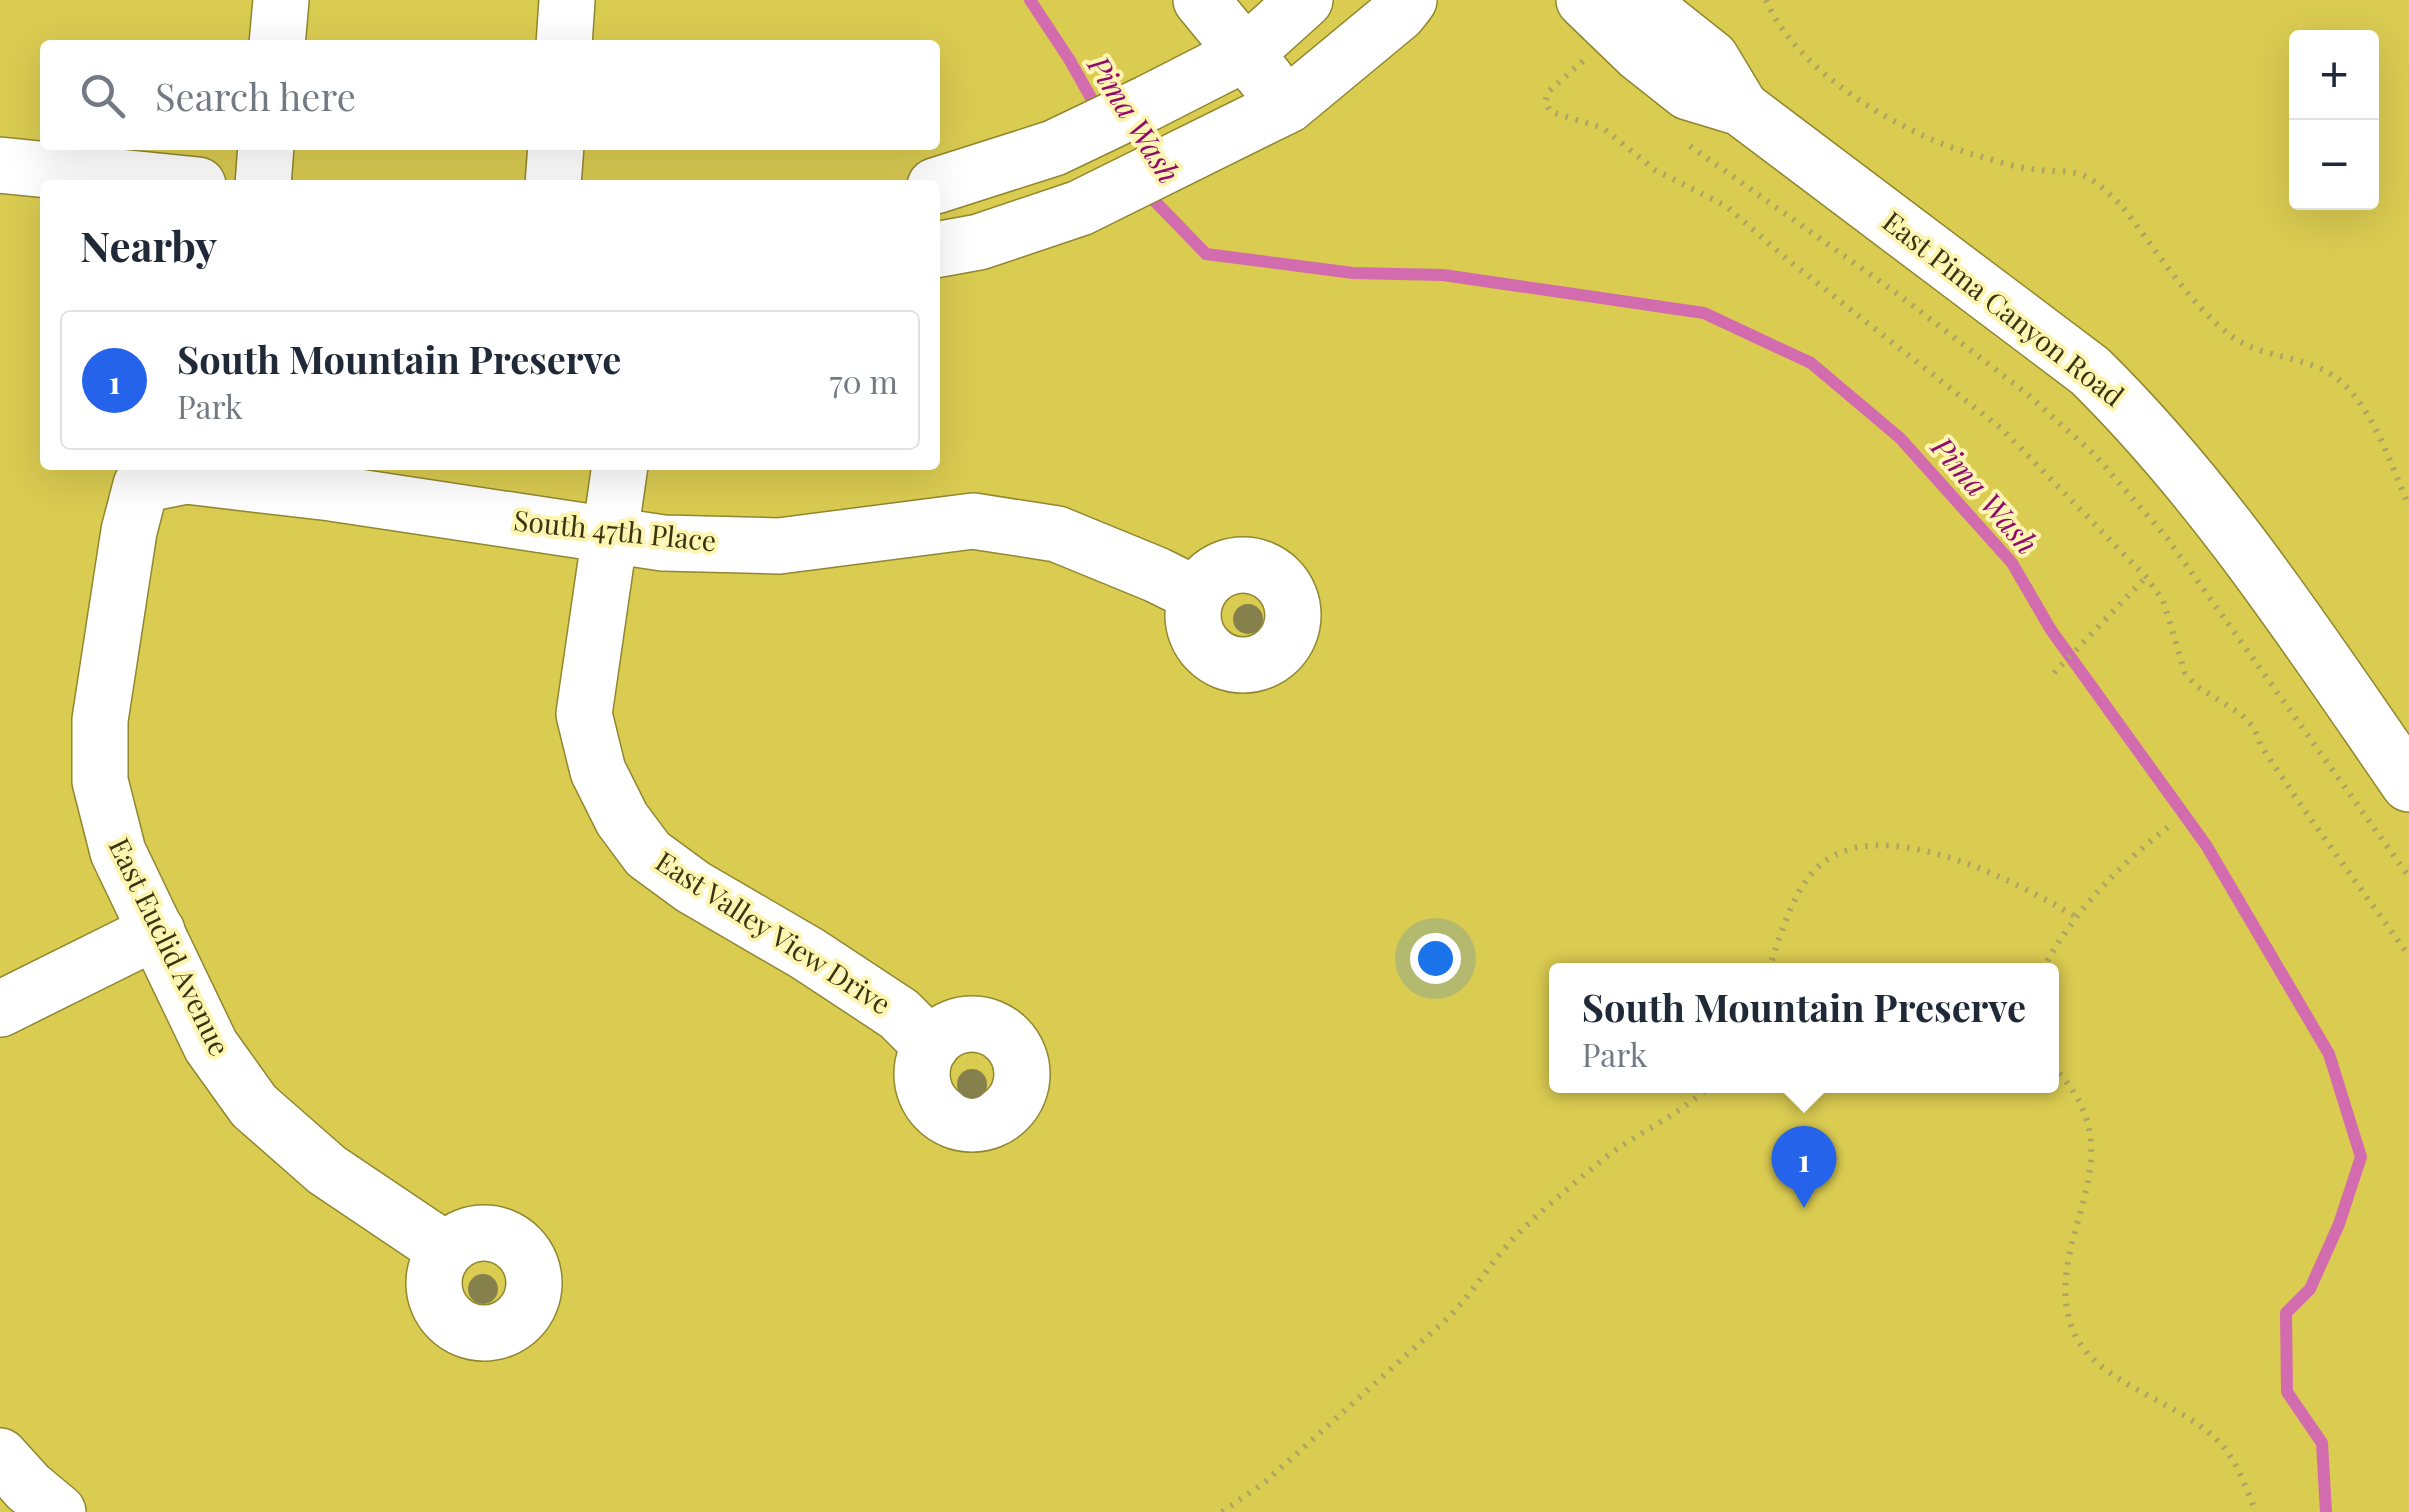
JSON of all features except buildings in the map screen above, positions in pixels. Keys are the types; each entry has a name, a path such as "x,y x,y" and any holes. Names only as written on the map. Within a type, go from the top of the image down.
{"street":[{"path":"277,40 281,0"},
{"path":"564,40 567,0"},
{"path":"1202,0 1288,105"},
{"path":"940,184 1054,148 1148,103 1246,53 1305,0"},
{"path":"940,249 979,242 1080,208 1288,105 1410,0"},
{"name":"East Pima Canyon Road","path":"1622,0 1662,20 1715,62 1742,108"},
{"name":"East Pima Canyon Road","path":"1588,26 1640,54 1688,92 1742,108 2090,371 2183,470 2409,784"},
{"path":"262,180 266,150"},
{"path":"553,180 556,150"},
{"path":"0,165 148,180"},
{"name":"East Valley View Drive","path":"619,470 584,714 598,771 622,819 648,854 693,887 808,954 899,1014 932,1046"},
{"name":"South 47th Place","path":"141,484 186,476 331,493 663,543 779,546 974,521 1057,534 1157,574 1197,595"},
{"name":"East Euclid Avenue","path":"141,484 129,531 100,720 100,781 118,852 211,1046 254,1106 327,1170 446,1250"},
{"path":"0,1010 156,932"},
{"path":"0,1456 58,1512"}],"path":[{"path":"1766,0 1782,28 1835,84 1904,126 1973,154 2032,169 2084,176 2103,188 2121,204 2231,336 2248,346 2322,369 2341,382 2376,432 2409,506"},
{"path":"1588,26 1548,92 1546,102 1551,112 1603,128 1655,170 1726,206 1788,260 2004,430 2146,577 2163,600 2184,673 2254,728 2261,746 2409,956"},
{"path":"1684,141 1899,295 2026,392 2094,454 2167,538 2409,877"},
{"path":"2054,673 2146,577"},
{"path":"2046,963 2061,935 2120,867 2172,824"},
{"path":"1771,963 1804,884 1817,867 1851,848 1890,845 1925,851 2015,883 2076,917"},
{"path":"2059,1073 2079,1102 2093,1156 2067,1280 2071,1326 2094,1360 2220,1442 2234,1462 2256,1512"},
{"path":"1222,1512 1264,1483 1450,1316 1511,1241 1536,1217 1606,1157 1700,1093"}],"shaded area":[{"path":"0,0 2409,0 2409,1512 0,1512"}],"waterway":[{"name":"Pima Wash","path":"1030,0 1099,112"},
{"name":"Pima Wash","path":"1144,190 1206,254 1353,273 1443,275 1704,313 1811,363 1900,438 2012,563 2051,630 2206,845 2329,1054 2361,1157 2339,1224 2310,1289 2286,1313 2287,1392 2322,1443 2326,1512"}],"place":[{"name":"South Mountain Preserve","path":"1804,1208"}]}
